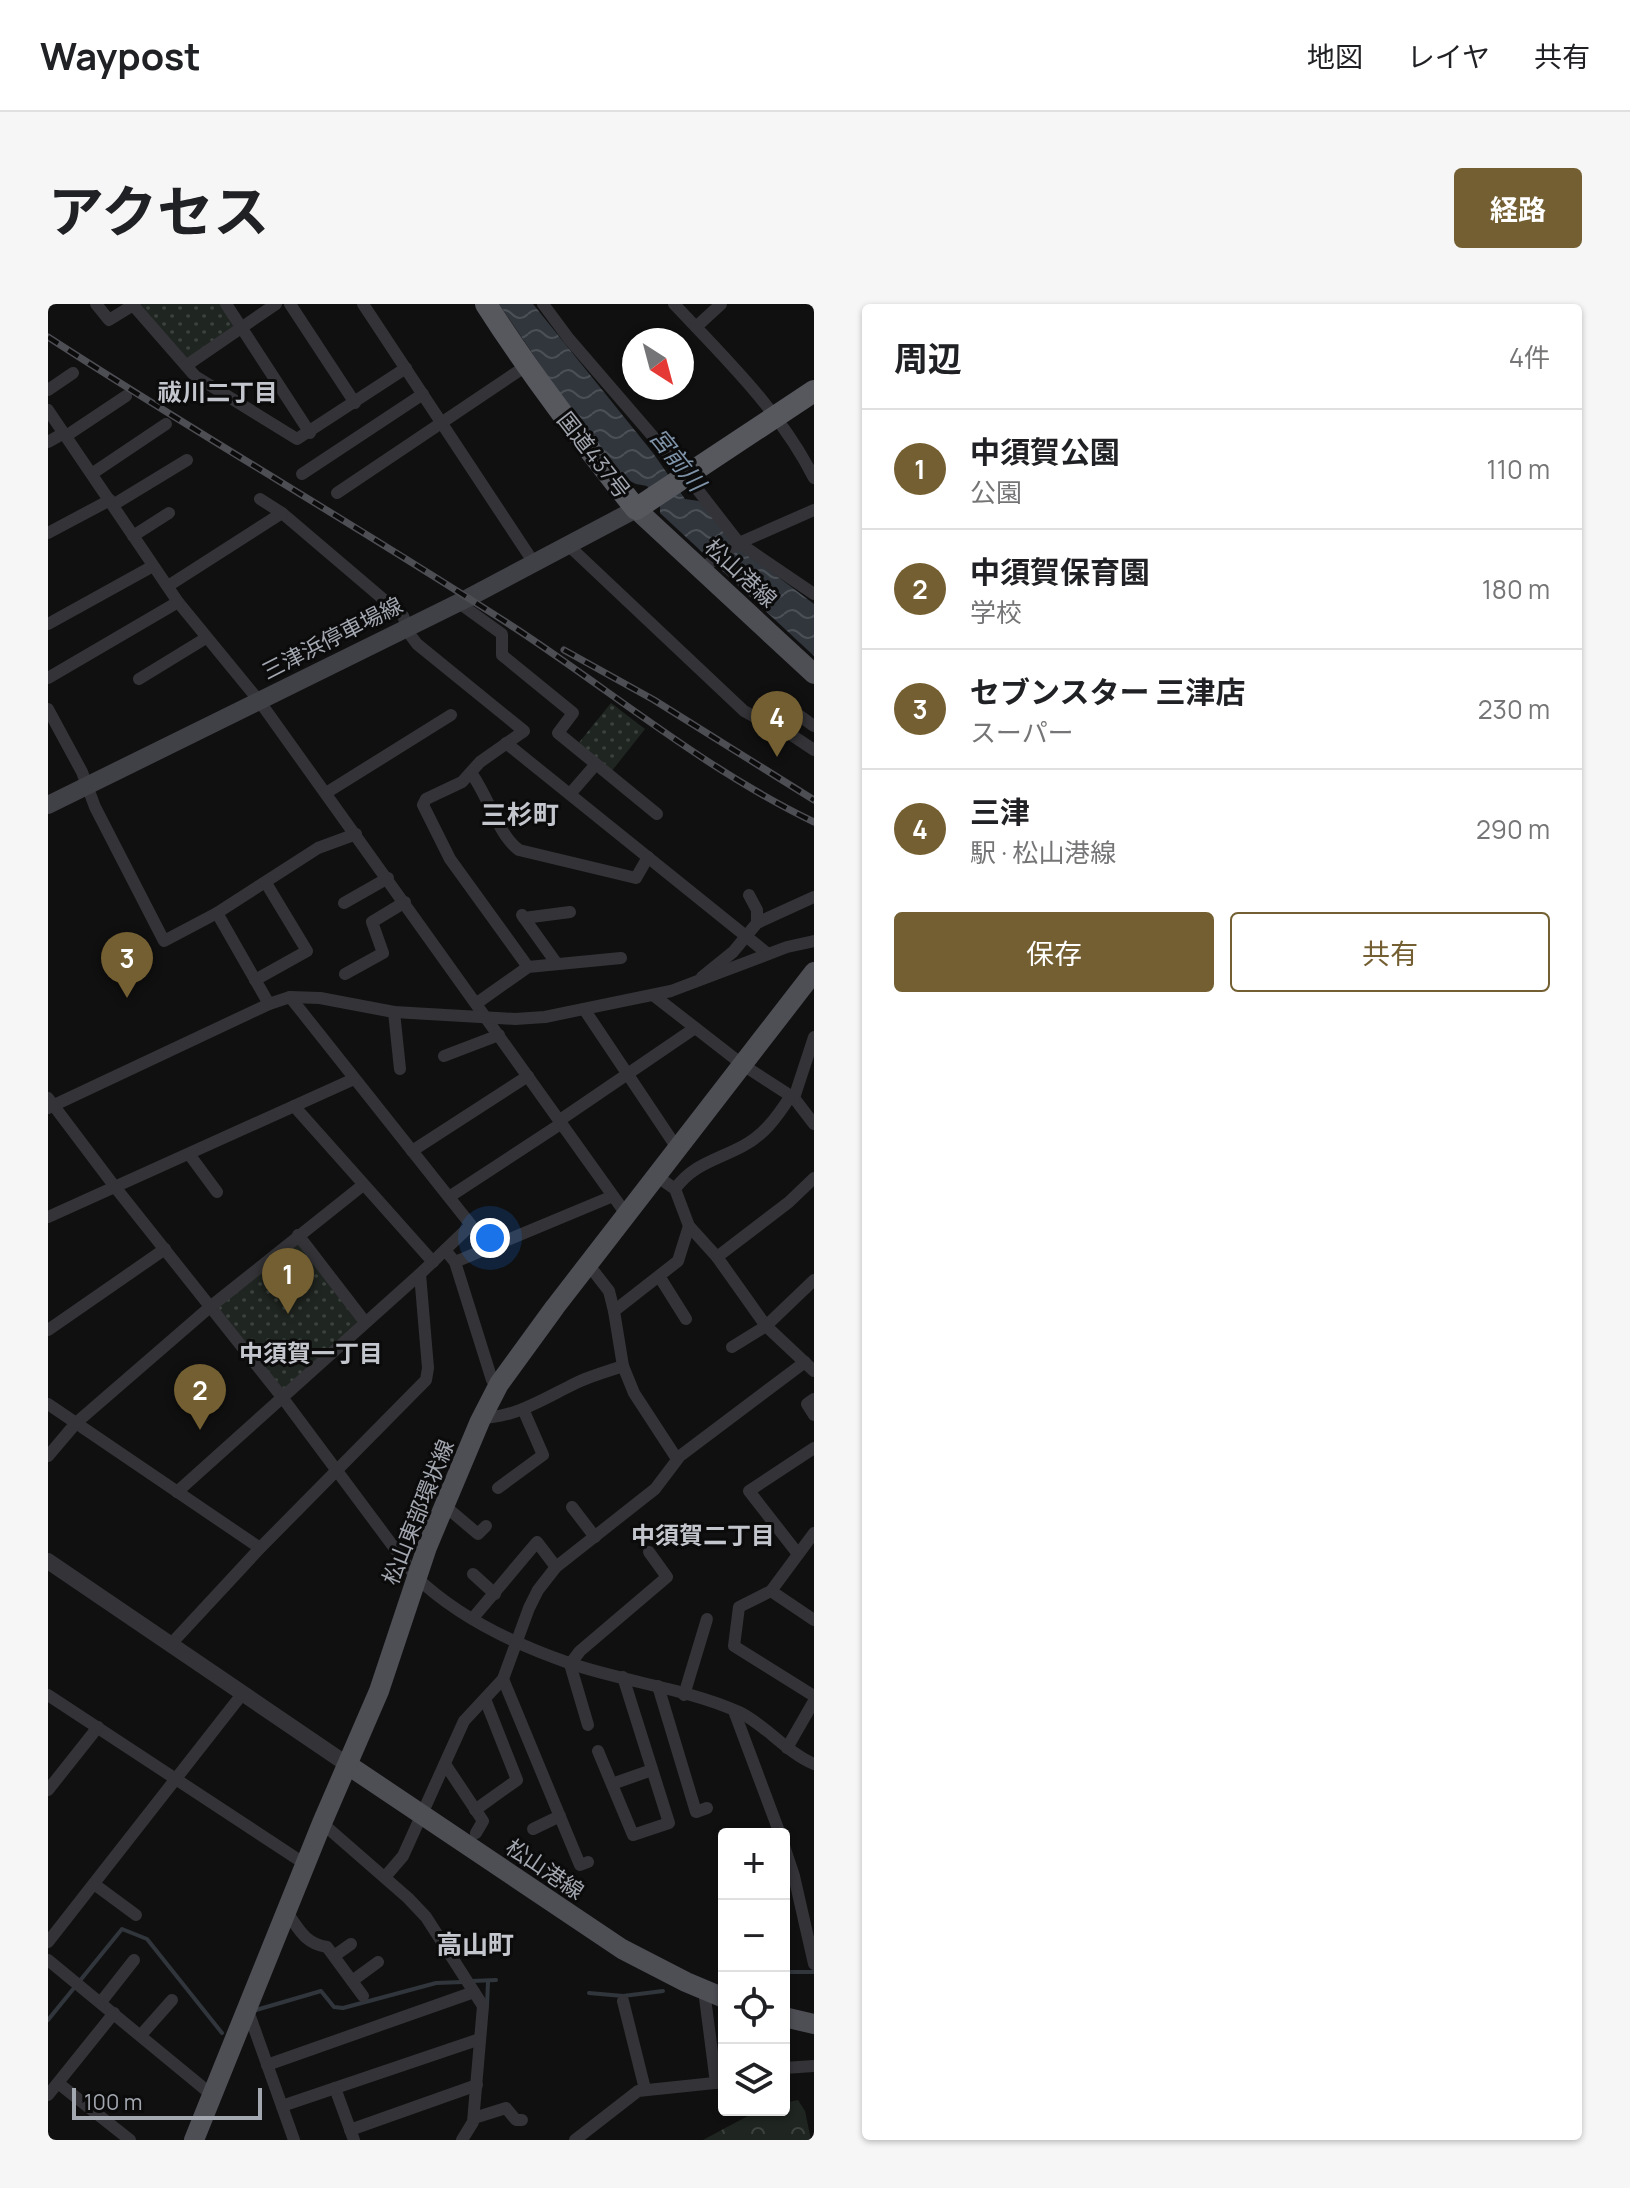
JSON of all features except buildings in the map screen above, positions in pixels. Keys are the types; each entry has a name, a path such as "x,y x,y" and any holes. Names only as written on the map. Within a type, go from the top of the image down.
{"highway":[{"name":"国道437号","path":"486,304 526,366 640,506 814,391"}],"main road":[{"name":"三津浜停車場線","path":"48,805 459,603 640,506"},
{"name":"松山港線","path":"640,506 707,565 814,674"},
{"name":"松山東部環状線","path":"194,2140 390,1661 416,1577 499,1384 655,1175 814,972"},
{"name":"松山港線","path":"348,1765 622,1949 718,1996"},
{"path":"790,2018 814,2024"}],"street":[{"path":"96,304 109,320 134,305 195,376 297,439 406,368"},
{"path":"226,304 310,433"},
{"path":"187,365 276,304"},
{"path":"290,304 355,403"},
{"path":"363,304 534,563"},
{"path":"543,304 737,545 814,594"},
{"path":"674,304 775,417 814,478"},
{"path":"696,327 721,304"},
{"path":"337,493 526,366"},
{"path":"48,390 73,373"},
{"path":"302,474 423,394"},
{"path":"48,442 126,396"},
{"path":"48,410 178,602 260,702 626,1214"},
{"path":"93,473 166,424"},
{"path":"48,533 187,460"},
{"path":"260,499 282,513 403,616 417,644 524,731 447,790 426,799 423,805 450,859 528,967"},
{"path":"707,565 737,545 814,510"},
{"path":"133,536 169,513"},
{"path":"168,586 282,513"},
{"path":"568,545 744,711 768,724 787,729 814,750"},
{"path":"48,624 153,566"},
{"path":"48,678 178,602"},
{"path":"459,603 502,634 502,655 573,713 558,733 657,814"},
{"path":"139,679 206,638"},
{"path":"48,709 164,941 217,913 318,848 356,834"},
{"path":"326,793 451,715"},
{"path":"787,729 788,724 800,716 814,726"},
{"path":"506,743 768,954"},
{"path":"570,794 596,764"},
{"path":"471,773 485,793 506,837 519,850 636,878 648,857"},
{"path":"344,903 388,878"},
{"path":"255,980 307,951 266,883"},
{"path":"749,895 757,910 757,923"},
{"path":"699,980 733,952 757,923 814,897"},
{"path":"345,974 383,953 372,922 405,902"},
{"path":"557,964 523,917 570,912"},
{"path":"217,913 269,1004"},
{"path":"814,941 768,954 671,991 545,1017 515,1019 394,1012 320,998 290,997 50,1104 282,1397 416,1577 432,1593 517,1643 570,1664 658,1686 741,1713 814,1764"},
{"path":"477,1003 528,967 621,958"},
{"path":"653,995 743,1065 792,1097 813,1120"},
{"path":"177,1492 471,1225 290,997"},
{"path":"584,1009 677,1148"},
{"path":"394,1012 400,1069"},
{"path":"449,1197 695,1028"},
{"path":"444,1056 499,1035"},
{"path":"675,1189 693,1169 756,1138 769,1127 792,1097 814,1037"},
{"path":"412,1151 528,1076"},
{"path":"48,1217 354,1079"},
{"path":"294,1106 433,1262"},
{"path":"189,1154 217,1192"},
{"path":"385,1877 403,1856 464,1721 503,1679 538,1590 556,1567 655,1489 677,1459 809,1367 766,1326 717,1257 689,1226 675,1189 655,1175"},
{"path":"717,1257 789,1202 814,1178"},
{"path":"48,1456 76,1423 210,1307 363,1185"},
{"path":"455,1262 613,1196"},
{"path":"614,1311 678,1261 689,1226"},
{"path":"298,1235 365,1322"},
{"path":"48,1330 165,1249"},
{"path":"445,1250 455,1262 492,1380 499,1384"},
{"path":"588,1264 609,1291 623,1366 634,1393 677,1459"},
{"path":"171,1644 260,1548 426,1380 428,1368 420,1274"},
{"path":"659,1276 686,1319"},
{"path":"732,1347 766,1326 814,1280"},
{"path":"482,1418 499,1417 523,1409 569,1386 623,1366"},
{"path":"814,1399 807,1404 814,1415"},
{"path":"48,1404 260,1548"},
{"path":"498,1488 543,1455 523,1409"},
{"path":"798,1554 749,1491 814,1448"},
{"path":"445,1506 478,1534 486,1526"},
{"path":"572,1507 595,1537"},
{"path":"787,1748 814,1699 734,1646 739,1607 771,1591 814,1533"},
{"path":"473,1618 537,1542 556,1567"},
{"path":"570,1664 580,1651 667,1577 649,1552"},
{"path":"48,1561 348,1765"},
{"path":"473,1574 495,1594"},
{"path":"771,1591 814,1620"},
{"path":"684,1695 707,1619"},
{"path":"570,1664 588,1725"},
{"path":"598,1751 633,1835 669,1823 623,1677"},
{"path":"503,1679 580,1865 588,1862"},
{"path":"658,1686 696,1812 707,1808"},
{"path":"48,1942 243,1693"},
{"path":"48,1695 305,1864"},
{"path":"475,1810 517,1780 485,1699"},
{"path":"734,1711 778,1828"},
{"path":"48,1790 98,1727"},
{"path":"445,1764 483,1821 476,1833"},
{"path":"612,1784 652,1770"},
{"path":"533,1829 560,1816"},
{"path":"322,1823 426,1917 483,2006 474,2118 462,2140"},
{"path":"790,1864 814,1964"},
{"path":"94,1884 136,1915"},
{"path":"286,1911 306,1939 313,1945 327,1947 363,1996"},
{"path":"334,1956 351,1944"},
{"path":"48,1960 212,2095"},
{"path":"101,2002 134,1960"},
{"path":"352,1981 378,1962"},
{"path":"704,1990 718,2071"},
{"path":"267,2065 474,1992"},
{"path":"141,2035 172,2000"},
{"path":"623,2001 645,2089"},
{"path":"247,2008 294,2140"},
{"path":"48,2095 114,2013"},
{"path":"282,2106 480,2039"},
{"path":"790,2068 814,2066"},
{"path":"58,2083 130,2140"},
{"path":"575,2140 628,2098 645,2089 718,2083"},
{"path":"335,2088 352,2135 477,2085"},
{"path":"474,2118 506,2108 516,2120 522,2120"}],"green space":[{"path":"222,304 237,327 188,361 139,306"},
{"path":"611,703 645,729 611,772 577,745"},
{"path":"297,1241 361,1321 279,1393 215,1307"},
{"path":"798,2100 805,2111 811,2140 703,2140 748,2116 790,2116 790,2102"}],"water":[{"name":"宮前川","path":"499,304 533,304 653,453 685,499 699,501 744,551 814,604 814,656 660,513 660,506 647,486 626,479 562,397"}],"waterway":[{"path":"48,2020 122,1929 147,1939 222,2033"},
{"path":"790,1972 814,1972"},
{"path":"472,1981 496,1980"},
{"path":"256,2010 321,1991 334,2007 343,2008 436,1983 463,1982"},
{"path":"487,2005 488,1982"},
{"path":"589,1993 623,1996 663,1991"}],"railway":[{"path":"48,337 515,628 698,755 814,822"},
{"path":"564,650 654,700 814,800"}],"place":[{"name":"三津","path":"777,757"},
{"name":"セブンスター 三津店","path":"127,998"},
{"name":"中須賀公園","path":"288,1314"},
{"name":"中須賀保育園","path":"200,1430"}],"district":[{"name":"祓川二丁目","path":"218,393"},
{"name":"三杉町","path":"520,815"},
{"name":"中須賀一丁目","path":"311,1354"},
{"name":"中須賀二丁目","path":"703,1536"},
{"name":"高山町","path":"475,1945"}]}
